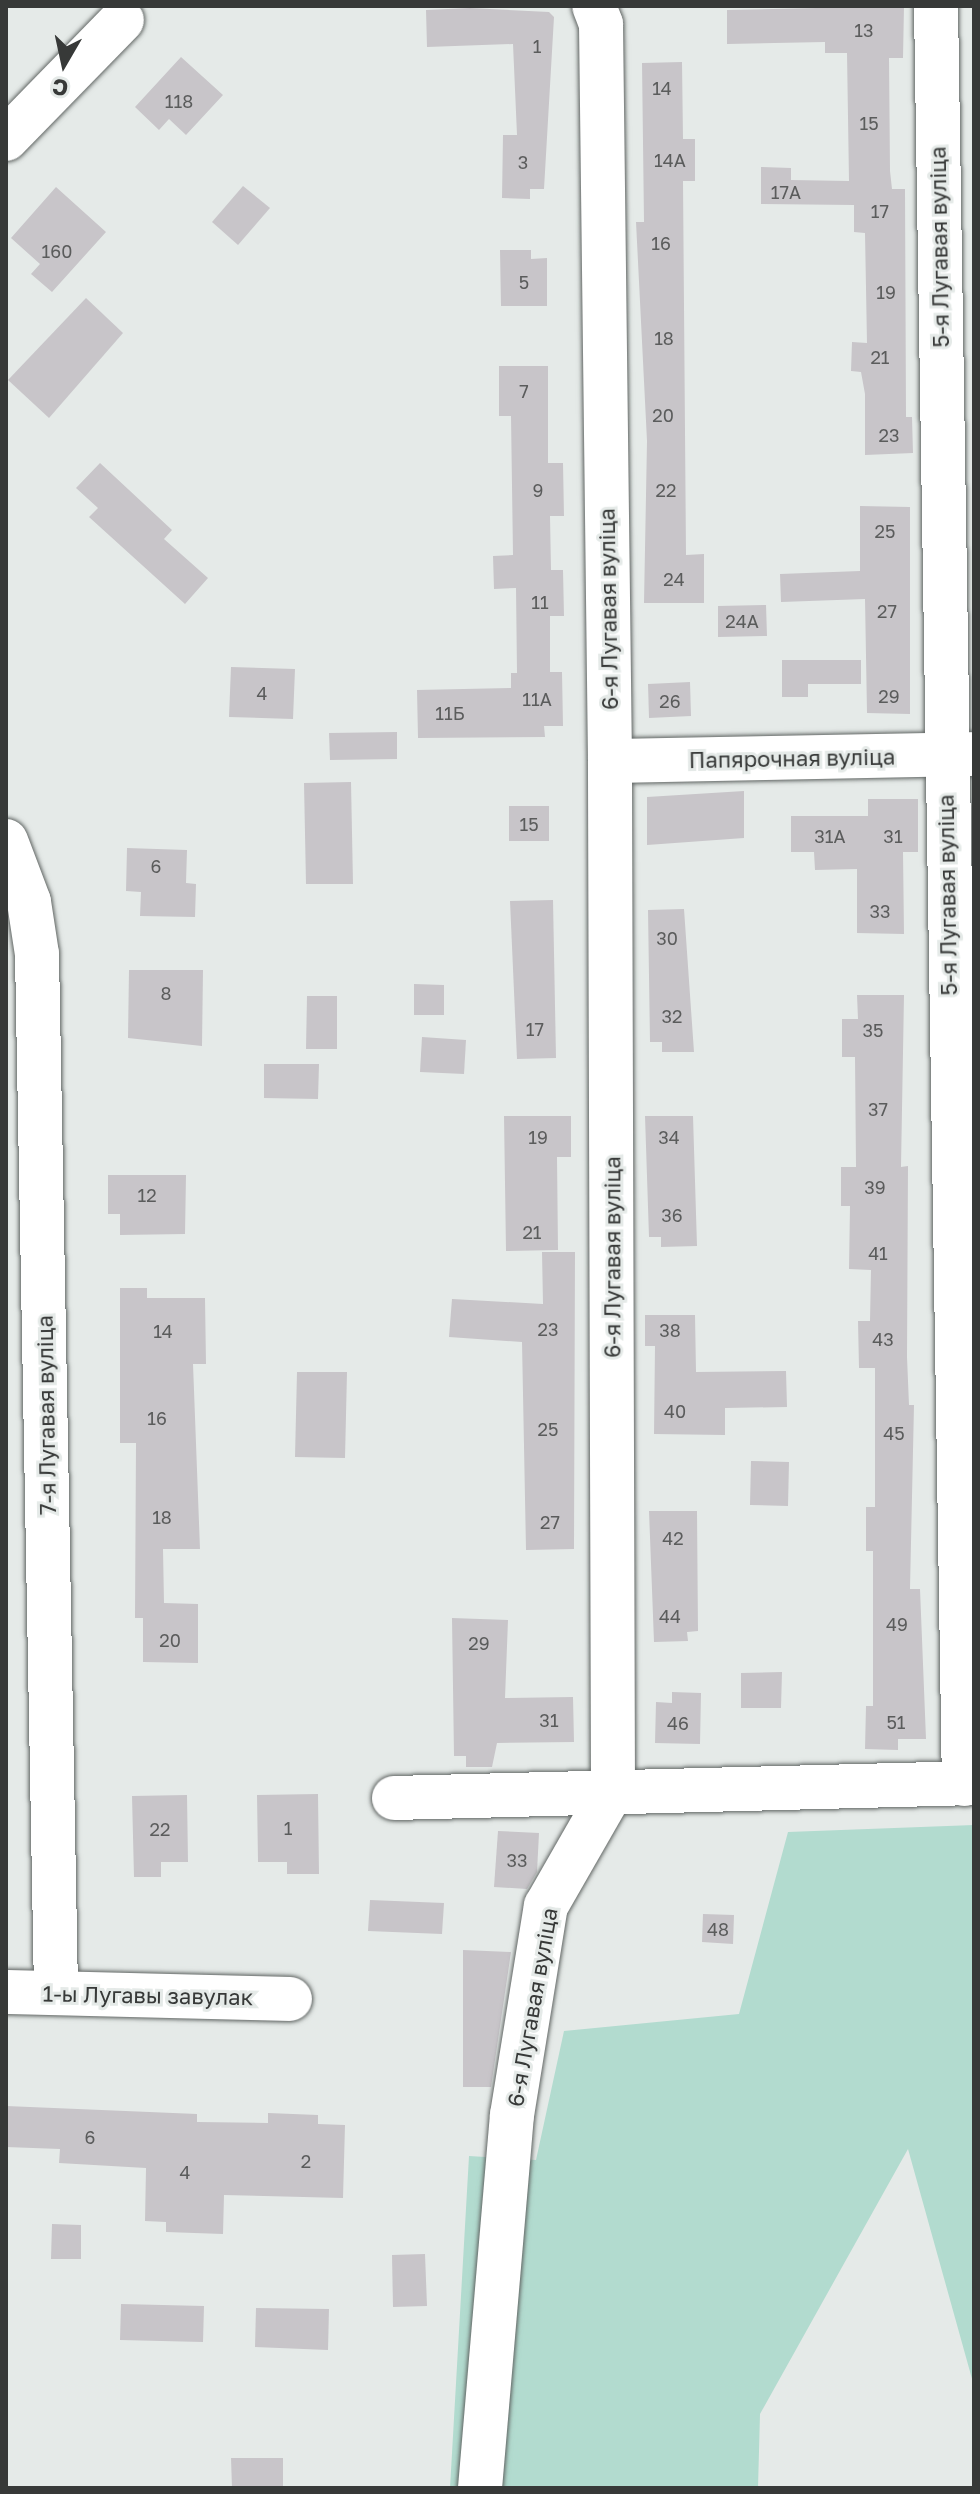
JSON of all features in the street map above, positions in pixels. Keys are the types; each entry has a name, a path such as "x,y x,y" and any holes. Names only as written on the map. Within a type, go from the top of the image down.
{"street":[{"name":"6-я Лугавая вуліца","path":"480,2488 512,2115 546,1906 613,1789 610,761 601,24 594,6"},
{"name":"5-я Лугавая вуліца","path":"936,6 959,754 969,1784"},
{"path":"6,139 122,20"},
{"name":"Папярочная вуліца","path":"610,761 959,754"},
{"name":"7-я Лугавая вуліца","path":"6,841 29,902 37,954 56,1993"},
{"path":"394,1798 613,1789 969,1784"},
{"name":"1-ы Лугавы завулак","path":"6,1992 290,1999"}],"green space":[{"path":"974,1825 974,2386 908,2149 760,2414 758,2488 450,2488 469,2156 536,2160 564,2031 739,2014 788,1832"}],"building":[{"path":"904,6 903,58 889,58 890,171 892,189 905,189 906,417 912,417 913,453 865,455 865,394 861,372 851,371 852,342 867,343 865,233 854,232 854,205 761,204 761,167 791,168 791,180 849,181 847,53 825,53 825,42 727,44 727,10"},
{"path":"470,8 549,12 554,17 544,189 530,189 530,199 502,198 503,135 517,135 513,44 427,47 426,10"},
{"path":"181,57 223,95 186,135 169,119 159,130 135,107"},
{"path":"682,62 683,139 695,139 695,181 683,181 686,555 704,554 704,603 644,603 647,441 636,222 644,222 642,63"},
{"path":"243,186 270,208 238,245 212,222"},
{"path":"56,187 106,232 52,292 31,274 40,264 11,238"},
{"path":"500,250 531,250 531,259 547,258 547,306 501,306"},
{"path":"86,298 123,333 49,418 8,380"},
{"path":"499,366 548,366 548,463 563,463 564,516 550,516 551,570 563,570 564,616 550,616 550,672 562,672 563,726 544,726 545,737 418,738 417,690 511,688 511,673 517,673 516,588 494,589 493,556 513,555 511,416 499,416"},
{"path":"100,463 172,530 164,539 208,578 185,604 89,517 98,508 76,488"},
{"path":"860,506 910,507 910,714 867,713 865,599 781,602 780,574 860,571"},
{"path":"766,605 767,636 718,637 718,606"},
{"path":"782,660 861,660 861,684 808,684 808,697 782,697"},
{"path":"231,667 295,669 293,719 229,717"},
{"path":"690,682 691,716 649,718 648,684"},
{"path":"397,732 397,759 330,760 329,733"},
{"path":"351,782 353,884 306,884 304,783"},
{"path":"744,791 744,838 647,845 647,797"},
{"path":"868,799 918,799 918,852 903,852 904,934 857,933 857,869 815,870 814,852 791,852 791,816 868,816"},
{"path":"509,806 549,806 549,841 509,841"},
{"path":"127,848 187,850 186,883 196,884 195,917 140,916 141,892 126,891"},
{"path":"553,900 556,1058 517,1059 510,901"},
{"path":"684,909 694,1052 662,1052 662,1042 650,1042 648,910"},
{"path":"129,970 203,970 202,1046 128,1038"},
{"path":"414,984 444,985 444,1015 414,1015"},
{"path":"857,995 904,995 901,1167 908,1166 907,1357 909,1405 914,1405 910,1589 920,1589 926,1739 898,1739 898,1750 865,1749 866,1706 873,1706 873,1551 866,1551 866,1507 875,1507 875,1368 859,1368 858,1321 870,1321 871,1270 849,1269 850,1206 841,1206 841,1167 856,1167 855,1057 842,1057 842,1019 858,1019"},
{"path":"307,996 337,996 337,1049 306,1049"},
{"path":"422,1037 466,1040 464,1074 420,1072"},
{"path":"264,1064 319,1064 318,1099 264,1098"},
{"path":"504,1116 571,1116 571,1157 557,1157 558,1250 506,1251"},
{"path":"645,1116 693,1116 697,1246 661,1247 661,1237 649,1237"},
{"path":"108,1175 186,1175 185,1234 120,1235 120,1214 108,1214"},
{"path":"542,1252 575,1252 574,1549 526,1550 522,1342 449,1337 452,1299 543,1304"},
{"path":"120,1288 147,1288 147,1298 205,1298 206,1364 193,1364 200,1549 163,1549 164,1603 198,1604 198,1663 143,1662 143,1618 135,1618 136,1443 120,1443"},
{"path":"645,1315 695,1315 696,1372 786,1371 787,1407 725,1408 725,1435 654,1434 655,1346 645,1346"},
{"path":"297,1372 347,1372 345,1458 295,1457"},
{"path":"751,1461 789,1462 788,1506 750,1505"},
{"path":"649,1511 697,1511 698,1631 687,1632 688,1641 654,1642"},
{"path":"452,1618 508,1620 505,1698 573,1697 574,1742 497,1743 492,1767 466,1767 466,1756 454,1756"},
{"path":"782,1672 781,1708 741,1708 741,1673"},
{"path":"672,1692 701,1693 700,1744 655,1743 656,1702 672,1703"},
{"path":"318,1794 319,1874 287,1874 287,1862 258,1862 257,1795"},
{"path":"187,1795 188,1862 161,1862 161,1877 134,1877 132,1796"},
{"path":"498,1831 539,1833 537,1872 527,1889 494,1887"},
{"path":"370,1900 444,1903 442,1934 368,1931"},
{"path":"703,1914 734,1915 733,1944 702,1942"},
{"path":"463,1950 511,1952 491,2087 463,2087"},
{"path":"6,2106 197,2114 197,2122 268,2123 268,2113 318,2115 318,2124 345,2125 343,2198 224,2195 223,2234 166,2232 166,2222 145,2221 146,2168 59,2163 60,2149 6,2147"},
{"path":"52,2224 81,2225 81,2259 51,2259"},
{"path":"425,2254 427,2306 393,2307 392,2255"},
{"path":"121,2304 204,2306 203,2342 120,2340"},
{"path":"256,2308 329,2309 328,2350 255,2347"},
{"path":"231,2458 283,2458 283,2488 232,2488"}]}
